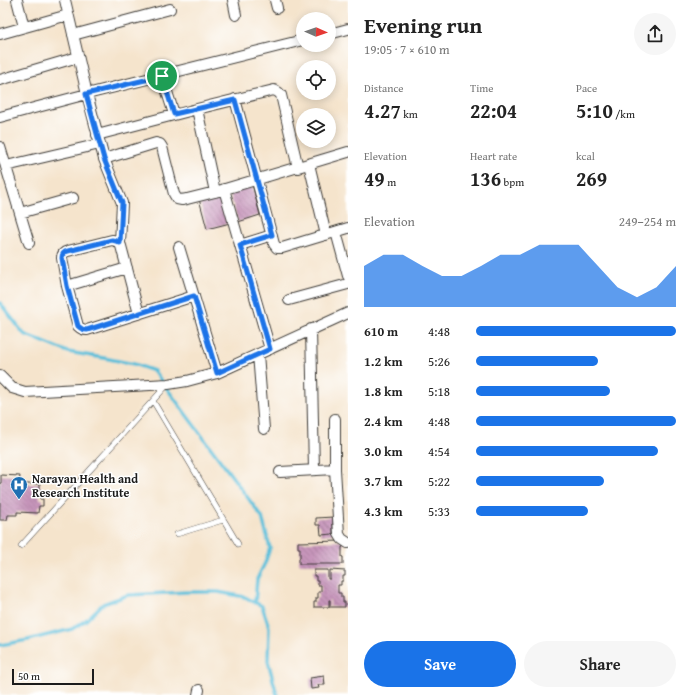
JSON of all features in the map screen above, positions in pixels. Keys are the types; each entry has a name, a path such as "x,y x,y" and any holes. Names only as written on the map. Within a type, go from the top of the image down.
{"street":[{"path":"17,0 24,27"},
{"path":"65,0 86,94 98,139 104,159 122,203 120,243 139,314"},
{"path":"233,0 236,15"},
{"path":"73,35 170,9"},
{"path":"0,34 68,15"},
{"path":"336,32 348,29"},
{"path":"0,118 86,94 296,42"},
{"path":"0,80 78,57"},
{"path":"162,76 174,114"},
{"path":"6,166 98,139 174,114 274,90 281,96 298,168"},
{"path":"235,100 274,244 277,248 282,248 348,228"},
{"path":"197,109 220,191 240,245 270,349"},
{"path":"104,159 156,143 160,144 174,194 176,199 182,200 220,191 348,152"},
{"path":"0,147 29,243"},
{"path":"309,164 331,233 348,276"},
{"path":"20,214 73,198"},
{"path":"240,245 272,235"},
{"path":"120,243 112,240 64,252 62,255 67,286 80,329 87,330 194,296"},
{"path":"179,247 217,373"},
{"path":"67,286 127,268"},
{"path":"289,300 348,284"},
{"path":"0,376 12,388 25,392 168,384 187,381 217,373 348,313"},
{"path":"311,330 314,470"},
{"path":"258,354 264,430"},
{"path":"335,418 339,534 342,539 348,543"},
{"path":"280,472 336,469"}],"lane":[{"path":"21,546 168,384"},
{"path":"153,401 238,544"},
{"path":"177,534 223,520"}],"building":[{"path":"252,184 260,215 238,222 229,191"},
{"path":"221,193 230,223 207,229 199,199"},
{"path":"1,475 20,476 19,484 40,484 40,499 43,499 43,506 39,506 38,513 17,512 17,515 8,515 7,520 0,520"},
{"path":"333,517 333,534 321,535 320,525 316,525 316,518"},
{"path":"343,541 343,564 299,564 300,548 298,548 298,542"},
{"path":"314,570 328,570 328,579 330,579 330,570 345,571 345,576 343,576 341,585 338,585 338,593 341,593 341,597 343,597 345,607 330,607 329,600 329,607 314,607 314,602 316,602 316,598 318,598 318,592 321,592 321,585 318,585 318,581 316,581"},
{"path":"324,676 325,685 318,685 319,688 311,689 310,678"}],"waterway":[{"path":"0,303 24,334 68,352 134,364 154,371 262,517 270,548 257,579 255,603"},
{"path":"0,645 72,629 86,620 103,604 128,595 218,592 245,597 262,606 269,627 268,661 277,695"}],"place":[{"name":"Narayan Health and Research Institute","path":"19,500"}],"route":[{"path":"162,76 174,114 235,100 272,235 240,245 270,349 217,373 194,296 83,330 78,326 67,286 62,258 64,252 112,240 120,243 122,203 104,159 86,94 162,76"}]}
